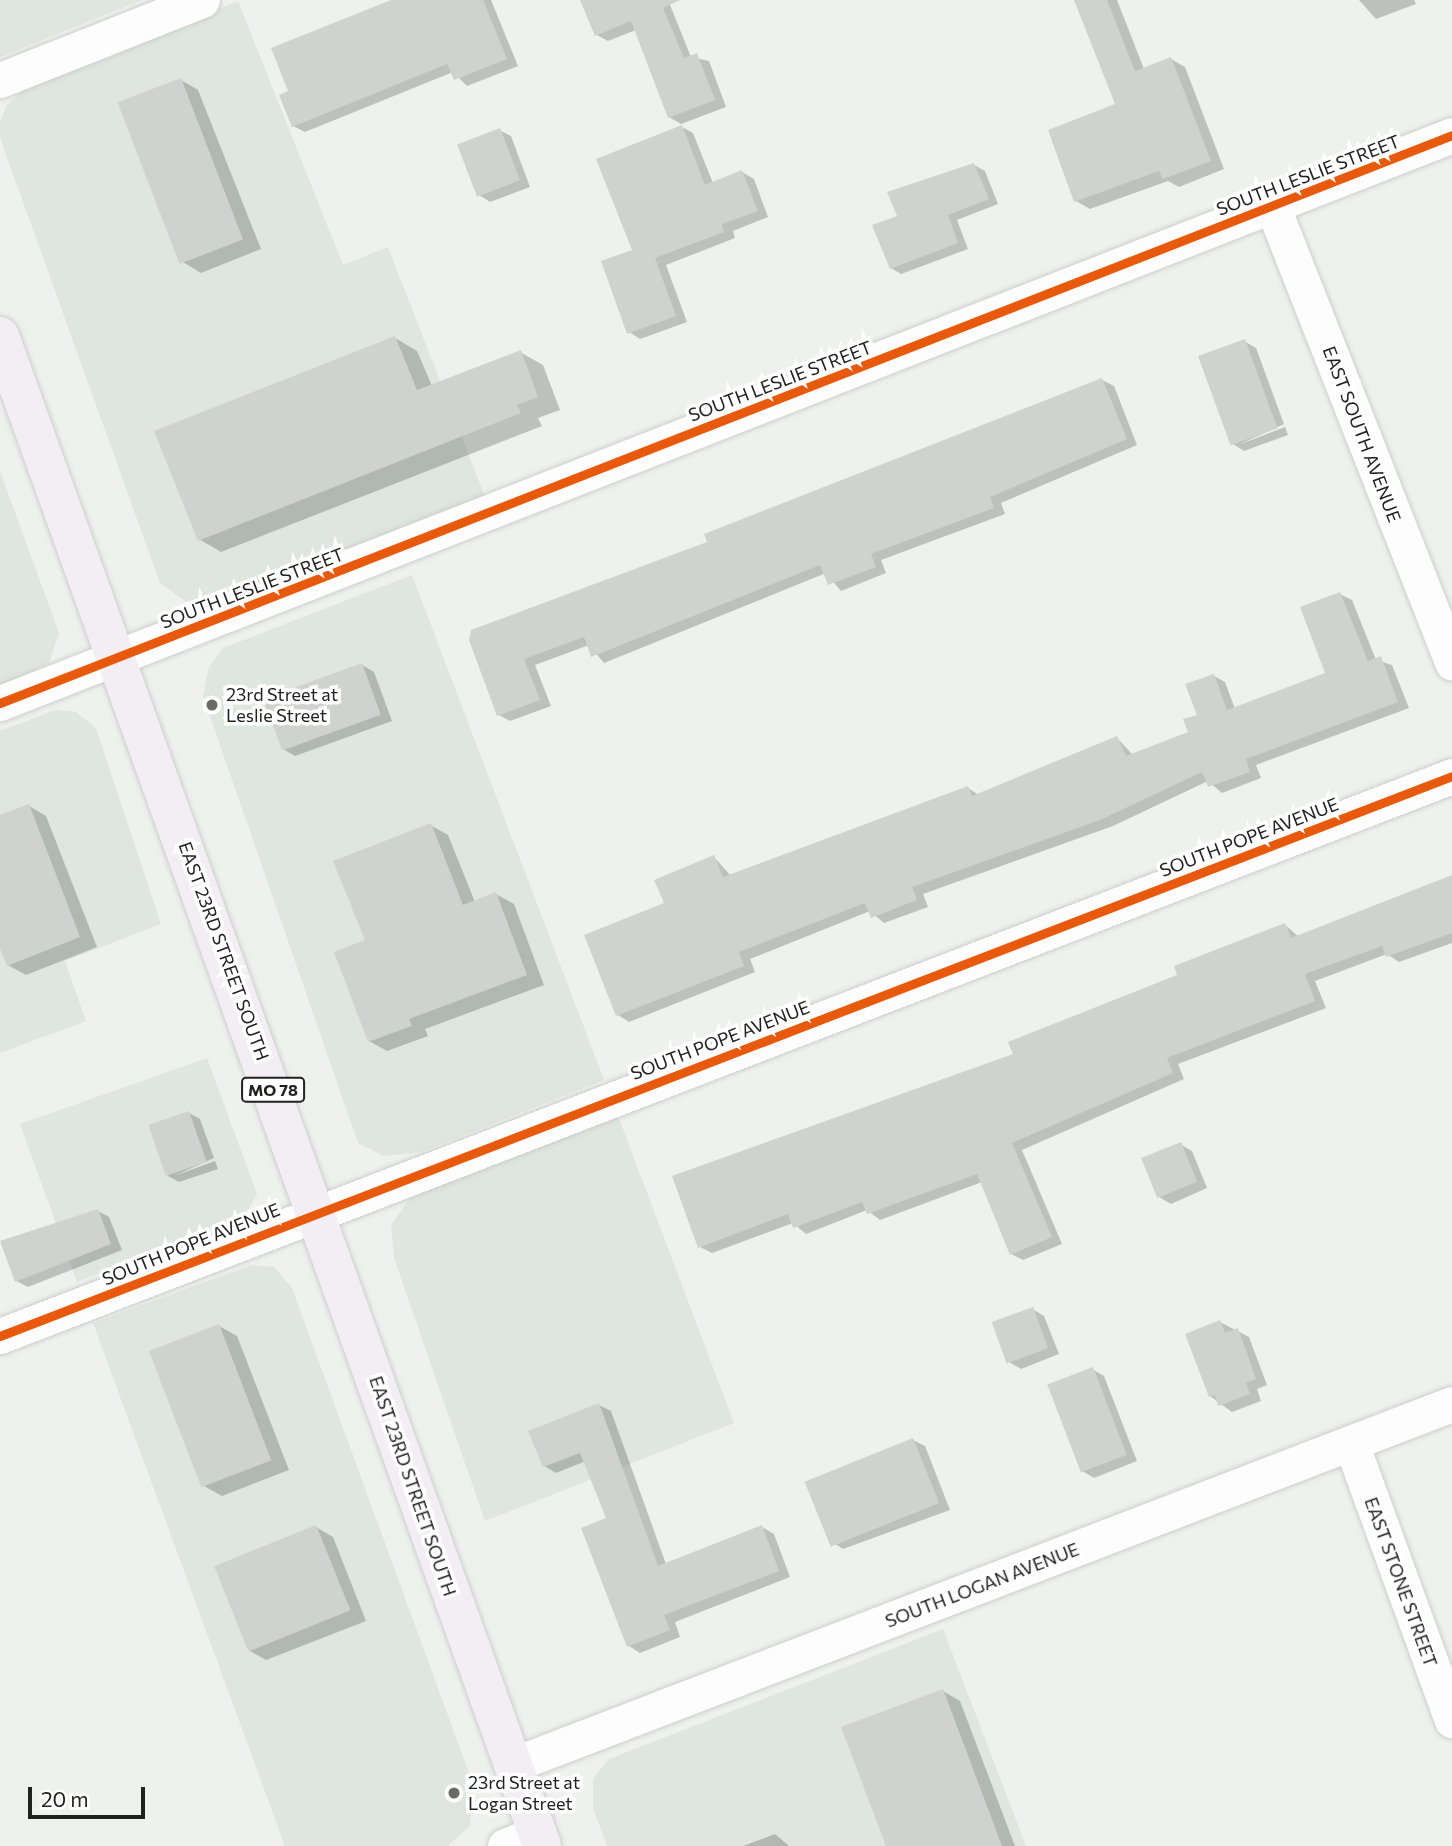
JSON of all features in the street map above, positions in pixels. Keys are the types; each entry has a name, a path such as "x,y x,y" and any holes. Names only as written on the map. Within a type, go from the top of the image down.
{"main road":[{"name":"EAST 23RD STREET SOUTH","path":"0,336 119,656 512,1765 528,1842"}],"street":[{"path":"0,80 202,0"},
{"name":"SOUTH LESLIE STREET","path":"0,703 1452,135"},
{"name":"EAST SOUTH AVENUE","path":"1272,205 1452,663"},
{"name":"SOUTH POPE AVENUE","path":"0,1336 316,1211 1452,776"},
{"name":"SOUTH LOGAN AVENUE","path":"512,1765 1452,1404"},
{"name":"EAST STONE STREET","path":"1351,1443 1452,1720"}],"shaded area":[{"path":"0,0 142,0 0,57"},
{"path":"238,1 343,265 388,247 487,502 211,605 185,601 160,583 0,138 0,123 6,106 26,87"},
{"path":"0,471 59,633 49,663 0,687"},
{"path":"412,575 604,1080 421,1152 384,1156 358,1143 203,696 209,667 223,648"},
{"path":"55,710 76,712 96,728 161,924 65,961 86,1021 0,1053 0,731"},
{"path":"207,1058 257,1194 245,1215 77,1282 20,1124"},
{"path":"617,1113 734,1423 485,1521 394,1258 391,1225 413,1194"},
{"path":"252,1265 274,1267 292,1288 474,1787 470,1826 448,1846 285,1846 93,1323"},
{"path":"943,1629 1026,1846 607,1846 593,1808 593,1779 609,1759"}],"building":[{"path":"391,0 483,0 507,59 454,80 447,64 292,127 279,95 288,91 271,48"},
{"path":"580,0 680,0 663,8 684,58 697,53 715,100 668,118 631,21 595,36"},
{"path":"1074,0 1107,0 1135,71 1171,57 1211,161 1163,179 1159,171 1074,202 1048,130 1115,104"},
{"path":"181,78 243,240 180,264 118,102"},
{"path":"682,125 705,185 742,170 758,211 722,224 724,232 655,258 676,316 627,334 601,261 632,250 596,159"},
{"path":"500,128 520,180 477,197 457,144"},
{"path":"974,163 989,199 948,215 958,243 890,269 872,225 897,216 887,192"},
{"path":"395,336 417,390 521,350 538,397 517,405 521,413 198,541 154,431"},
{"path":"1245,339 1277,428 1231,445 1198,356"},
{"path":"1102,378 1127,439 990,497 994,508 871,554 876,567 828,585 820,565 591,657 584,637 524,659 540,700 497,716 469,640 471,630 707,542 704,534"},
{"path":"1340,592 1368,661 1381,656 1398,702 1246,759 1250,772 1208,787 1202,772 1100,820 912,887 917,900 871,918 865,903 739,952 744,966 616,1016 584,935 664,903 654,880 714,855 723,877 968,786 972,796 1117,736 1126,756 1188,732 1183,719 1197,715 1185,684 1214,674 1227,710 1325,673 1300,607"},
{"path":"362,663 381,715 282,751 263,699"},
{"path":"29,804 80,937 7,966 0,948 0,815"},
{"path":"431,823 463,905 496,892 527,975 409,1019 412,1026 368,1042 334,952 365,940 333,861"},
{"path":"1452,875 1452,933 1386,957 1382,946 1305,974 1315,1001 1167,1058 1173,1073 1012,1143 1052,1237 1010,1255 977,1174 867,1214 862,1202 793,1228 788,1214 698,1248 672,1176 1013,1054 1008,1042 1177,975 1174,966 1285,923 1291,938"},
{"path":"189,1111 207,1162 166,1176 148,1125"},
{"path":"1181,1142 1197,1182 1157,1198 1141,1158"},
{"path":"98,1209 111,1244 15,1282 0,1241"},
{"path":"1033,1307 1048,1348 1007,1363 992,1322"},
{"path":"1220,1320 1225,1333 1238,1328 1256,1379 1246,1383 1250,1394 1218,1406 1215,1395 1209,1397 1185,1334"},
{"path":"219,1324 271,1460 201,1487 149,1351"},
{"path":"1093,1367 1127,1455 1081,1472 1047,1385"},
{"path":"599,1403 658,1566 762,1525 779,1571 664,1615 670,1630 627,1647 581,1528 606,1518 580,1453 543,1467 528,1431"},
{"path":"913,1438 939,1503 831,1547 805,1482"},
{"path":"316,1525 350,1610 248,1652 214,1566"},
{"path":"943,1689 1002,1846 886,1846 841,1727"}],"cycle path":[{"path":"0,703 1452,135"},
{"path":"0,1336 1452,776"}],"place":[{"name":"23rd Street at Leslie Street","path":"212,705"},
{"name":"23rd Street at Logan Street","path":"454,1793"}]}
